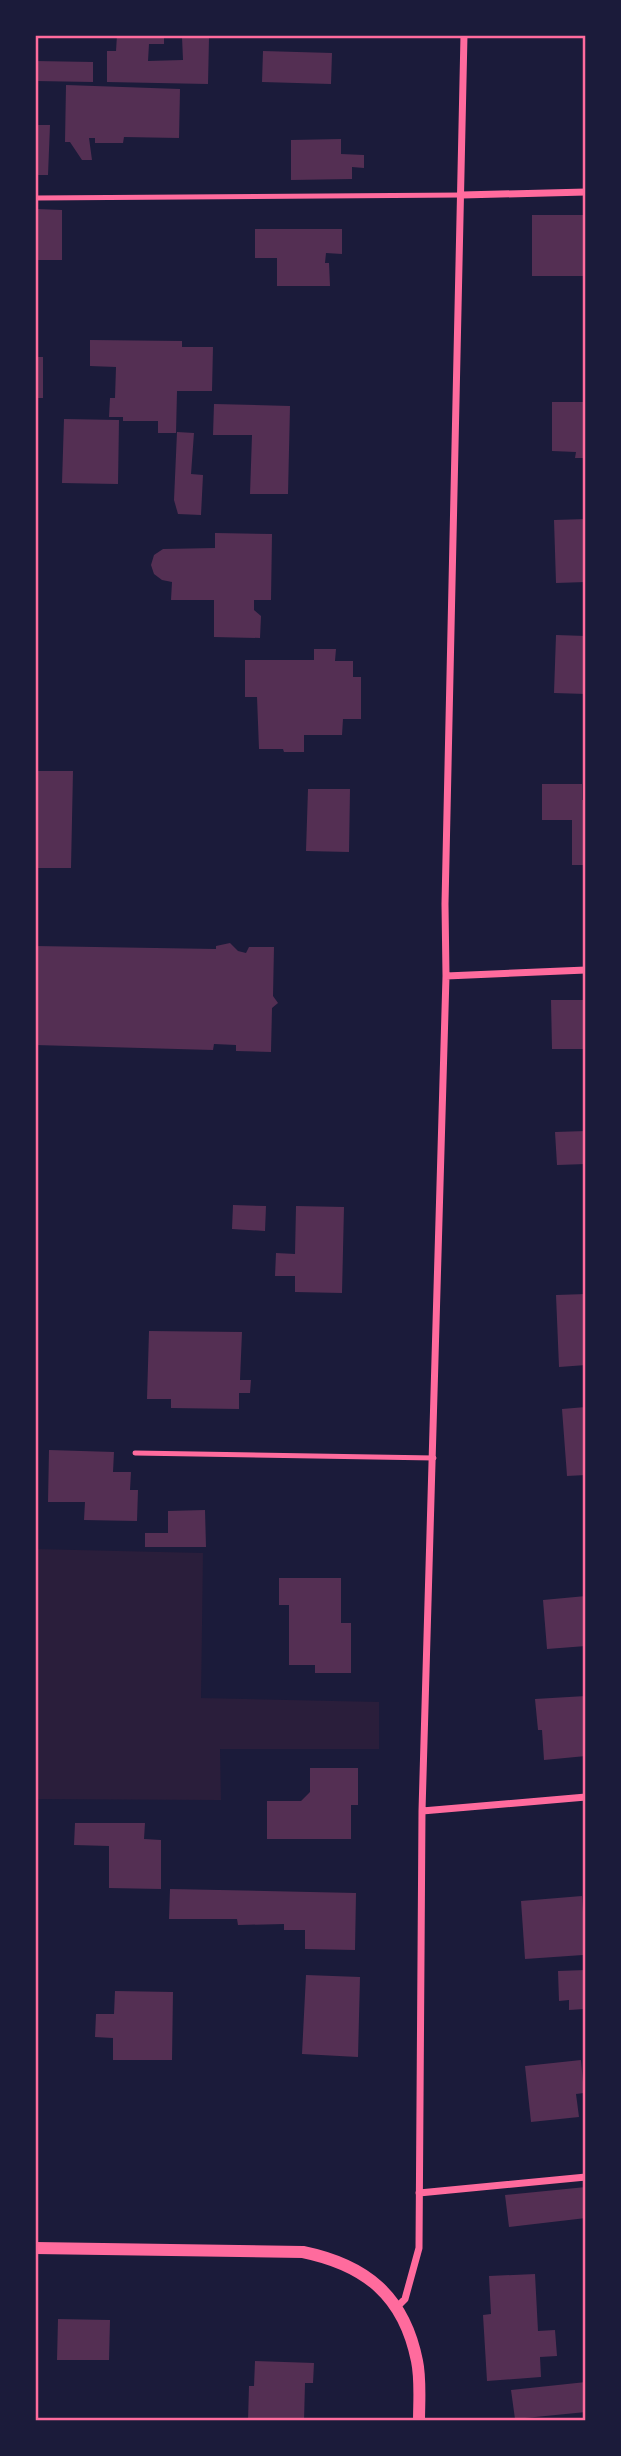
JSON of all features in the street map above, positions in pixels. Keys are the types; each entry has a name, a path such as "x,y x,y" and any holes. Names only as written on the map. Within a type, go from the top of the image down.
{"street":[{"path":"397,2307 405,2300 419,2248 422,1811 446,976 444,904 464,35"},
{"path":"462,195 586,192"},
{"path":"446,976 586,970"},
{"path":"422,1811 586,1797"},
{"path":"419,2193 586,2178"},
{"path":"35,2248 303,2252 332,2258 351,2266 376,2283 397,2307 410,2334 418,2363 419,2421"}],"lane":[{"path":"35,198 462,195"},
{"path":"135,1453 434,1458"}],"shaded area":[{"path":"35,1549 203,1553 201,1698 379,1702 379,1749 220,1749 221,1800 35,1799"}],"building":[{"path":"117,35 164,35 164,44 149,44 148,61 183,60 182,37 209,38 208,84 107,82 107,51 116,51"},
{"path":"263,51 332,53 331,84 262,82"},
{"path":"35,61 93,62 93,82 35,81"},
{"path":"66,85 180,89 179,138 124,137 123,143 95,143 95,138 89,138 92,160 82,160 70,142 65,142"},
{"path":"35,125 50,125 48,175 35,175"},
{"path":"341,139 341,154 364,155 364,168 352,167 352,179 291,180 291,140"},
{"path":"37,209 62,210 62,260 38,260 38,263 35,263"},
{"path":"532,215 583,215 583,229 586,231 584,276 532,276"},
{"path":"255,229 342,229 342,254 326,253 325,263 329,263 330,286 277,286 277,258 255,258"},
{"path":"90,340 182,341 182,347 213,347 212,391 177,391 176,433 158,433 158,421 123,421 123,417 109,417 110,398 115,398 116,367 90,366"},
{"path":"35,357 43,357 43,398 35,398"},
{"path":"552,402 586,402 586,458 575,458 576,452 552,451"},
{"path":"214,404 290,406 288,494 250,494 252,435 213,435"},
{"path":"64,419 119,420 118,484 62,483"},
{"path":"177,432 194,433 191,474 203,475 201,515 178,514 174,500"},
{"path":"586,519 586,582 556,583 554,520"},
{"path":"215,533 272,534 271,600 254,600 254,610 261,616 260,638 214,637 214,600 171,600 172,582 162,580 154,574 151,565 154,555 163,549 215,548"},
{"path":"556,635 586,636 586,694 554,693"},
{"path":"314,649 336,649 335,661 353,661 353,677 361,677 361,719 343,719 342,735 304,735 304,752 259,749 257,697 245,697 245,660 314,660"},
{"path":"35,771 73,771 71,868 35,868"},
{"path":"542,784 582,784 582,800 586,800 586,865 572,865 572,820 542,820"},
{"path":"308,789 350,789 349,852 306,851"},
{"path":"230,943 238,951 246,953 249,947 274,947 273,996 278,1003 272,1008 271,1052 236,1051 236,1045 214,1044 213,1050 35,1045 35,946 216,949 216,946"},
{"path":"551,1000 586,1000 586,1049 552,1049"},
{"path":"586,1131 586,1164 557,1165 555,1132"},
{"path":"233,1205 266,1206 265,1231 232,1229"},
{"path":"296,1206 344,1207 342,1293 295,1292 295,1276 275,1276 276,1253 295,1254"},
{"path":"586,1294 586,1365 559,1367 556,1295"},
{"path":"149,1331 242,1332 240,1380 251,1380 250,1393 239,1393 239,1409 171,1408 171,1399 147,1399"},
{"path":"586,1407 586,1475 567,1476 562,1409"},
{"path":"49,1450 114,1452 113,1472 131,1472 130,1490 138,1490 137,1521 84,1520 85,1502 48,1502"},
{"path":"205,1510 206,1547 145,1547 145,1533 168,1533 168,1511"},
{"path":"279,1578 341,1578 341,1623 351,1623 351,1673 315,1673 315,1665 289,1665 289,1605 279,1605"},
{"path":"586,1596 586,1646 547,1649 543,1600"},
{"path":"586,1696 586,1756 544,1760 542,1730 538,1730 535,1699"},
{"path":"310,1768 358,1768 358,1805 351,1805 351,1839 267,1839 267,1801 301,1801 310,1792"},
{"path":"75,1823 145,1823 144,1839 161,1840 161,1889 109,1888 109,1846 74,1845"},
{"path":"170,1889 356,1893 355,1950 305,1949 305,1930 284,1930 284,1924 238,1925 237,1919 169,1919"},
{"path":"582,1896 584,1927 586,1926 586,1963 583,1955 525,1959 521,1901"},
{"path":"586,1970 584,2009 569,2010 569,2000 559,2001 558,1971"},
{"path":"306,1975 360,1977 358,2057 302,2054"},
{"path":"115,1991 173,1992 172,2060 113,2060 113,2038 95,2037 96,2014 114,2014"},
{"path":"581,2060 584,2093 576,2094 579,2117 531,2122 525,2066"},
{"path":"586,2187 586,2218 509,2227 505,2195"},
{"path":"535,2274 538,2331 555,2330 557,2356 540,2357 541,2377 487,2381 483,2315 491,2314 489,2276"},
{"path":"58,2319 110,2320 109,2360 57,2360"},
{"path":"255,2361 314,2363 313,2383 305,2383 304,2421 248,2421 249,2386 254,2386"},
{"path":"586,2382 586,2412 515,2419 511,2390"}]}
